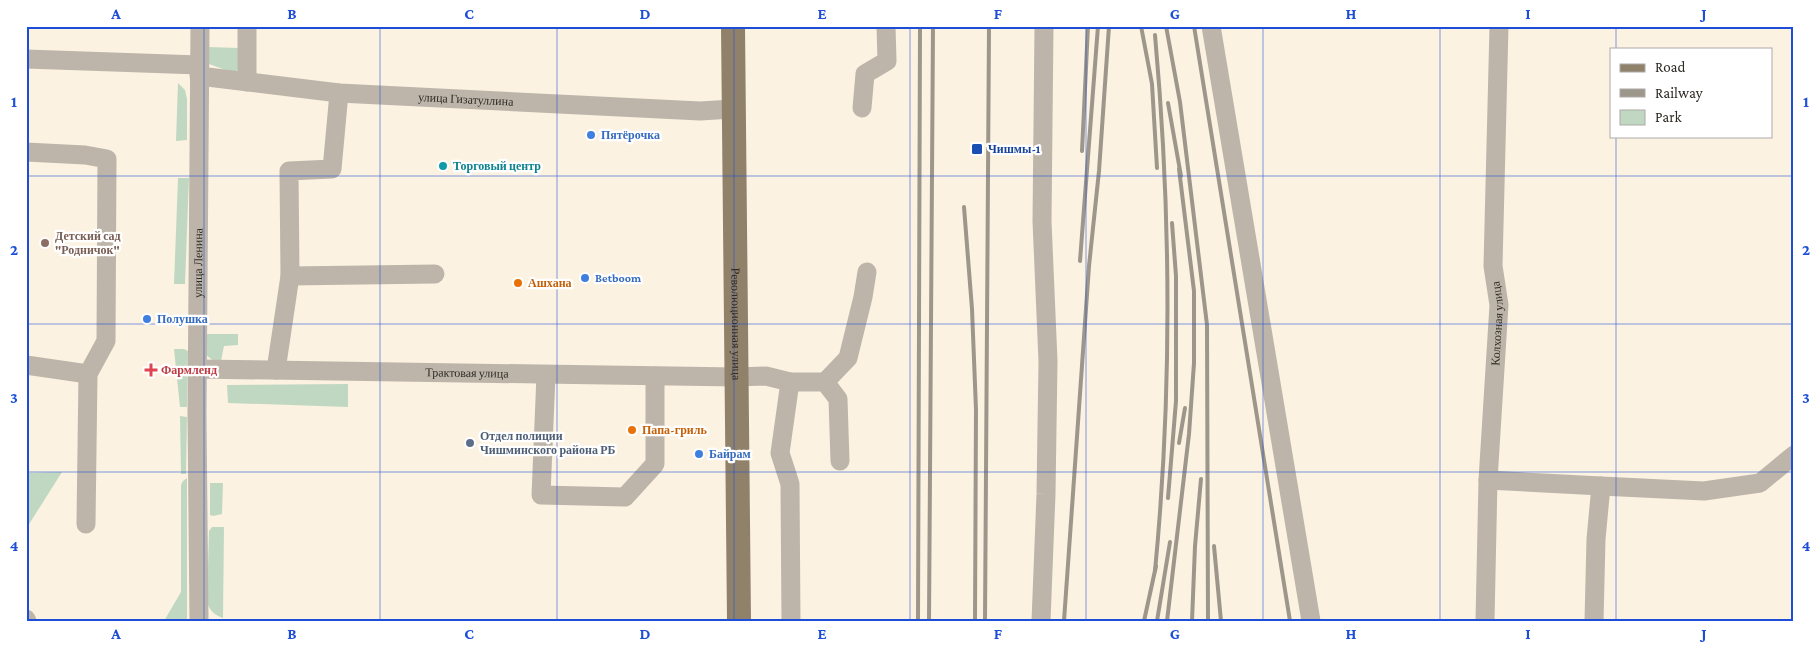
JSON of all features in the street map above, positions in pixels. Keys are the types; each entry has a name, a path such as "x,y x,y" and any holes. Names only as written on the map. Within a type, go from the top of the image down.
{"main road":[{"name":"Революционная улица","path":"733,26 739,621"}],"street":[{"name":"улица Ленина","path":"199,621 200,26"},
{"path":"247,26 247,82"},
{"path":"862,108 865,74 887,61 886,26"},
{"path":"1041,621 1046,494 1048,360 1042,222 1044,26"},
{"path":"1211,26 1311,621"},
{"name":"Колхозная улица","path":"1485,621 1488,480 1499,305 1493,266 1499,26"},
{"name":"улица Гизатуллина","path":"26,59 199,71 247,82 339,92 691,111 733,109"},
{"path":"276,370 290,276 289,171 332,169 339,92"},
{"path":"26,152 84,155 108,159 106,341 88,374 86,524"},
{"path":"840,461 838,399 825,382 848,358 867,272"},
{"path":"290,276 435,274"},
{"path":"26,365 88,374"},
{"name":"Трактовая улица","path":"198,370 766,376 790,382 825,382"},
{"path":"546,375 541,495 625,497 655,464 655,376"},
{"path":"790,382 780,453 790,484 791,621"},
{"path":"1488,480 1704,491 1760,483 1794,455"},
{"path":"1594,621 1596,539 1600,486"}],"green space":[{"path":"207,47 240,48 240,68 235,72 231,72 209,64 207,61"},
{"path":"178,83 185,90 187,99 187,140 176,141"},
{"path":"178,178 189,178 185,284 174,284"},
{"path":"205,334 238,334 238,345 224,346 221,361 215,362 205,354"},
{"path":"174,349 188,351 187,407 180,407"},
{"path":"348,384 348,407 228,403 227,385"},
{"path":"180,416 187,417 186,474 181,474"},
{"path":"62,472 26,529 26,473"},
{"path":"187,478 187,621 164,621 181,592 181,485"},
{"path":"210,483 223,483 222,514 210,515"},
{"path":"212,527 224,527 223,618 212,612 207,601 209,531"}],"railway":[{"path":"918,621 920,26"},
{"path":"929,621 933,26"},
{"path":"985,621 989,26"},
{"path":"1082,151 1088,26"},
{"path":"1080,261 1098,26"},
{"path":"1064,621 1089,266 1099,171 1109,26"},
{"path":"1141,26 1152,84 1157,168"},
{"path":"1166,26 1180,102 1207,325 1208,621"},
{"path":"1194,26 1290,621"},
{"path":"1155,35 1167,236 1167,370 1161,504 1155,571"},
{"path":"1168,103 1181,176"},
{"path":"1167,621 1189,434 1194,363 1194,291 1179,169"},
{"path":"964,207 972,309 976,410 975,621"},
{"path":"1168,498 1176,401 1176,276 1172,223"},
{"path":"1179,443 1185,408"},
{"path":"1192,621 1195,546 1201,479"},
{"path":"1157,621 1170,542"},
{"path":"1214,546 1221,621"},
{"path":"1144,621 1156,566"}],"place":[{"name":"Пятёрочка","path":"591,135"},
{"name":"Чишмы-1","path":"977,149"},
{"name":"Торговый центр","path":"443,166"},
{"name":"Детский сад \"Родничок\"","path":"45,243"},
{"name":"Betboom","path":"585,278"},
{"name":"Ашхана","path":"518,283"},
{"name":"Полушка","path":"147,319"},
{"name":"Фармленд","path":"151,370"},
{"name":"Папа-гриль","path":"632,430"},
{"name":"Отдел полиции Чишминского района РБ","path":"470,443"},
{"name":"Байрам","path":"699,454"}]}
